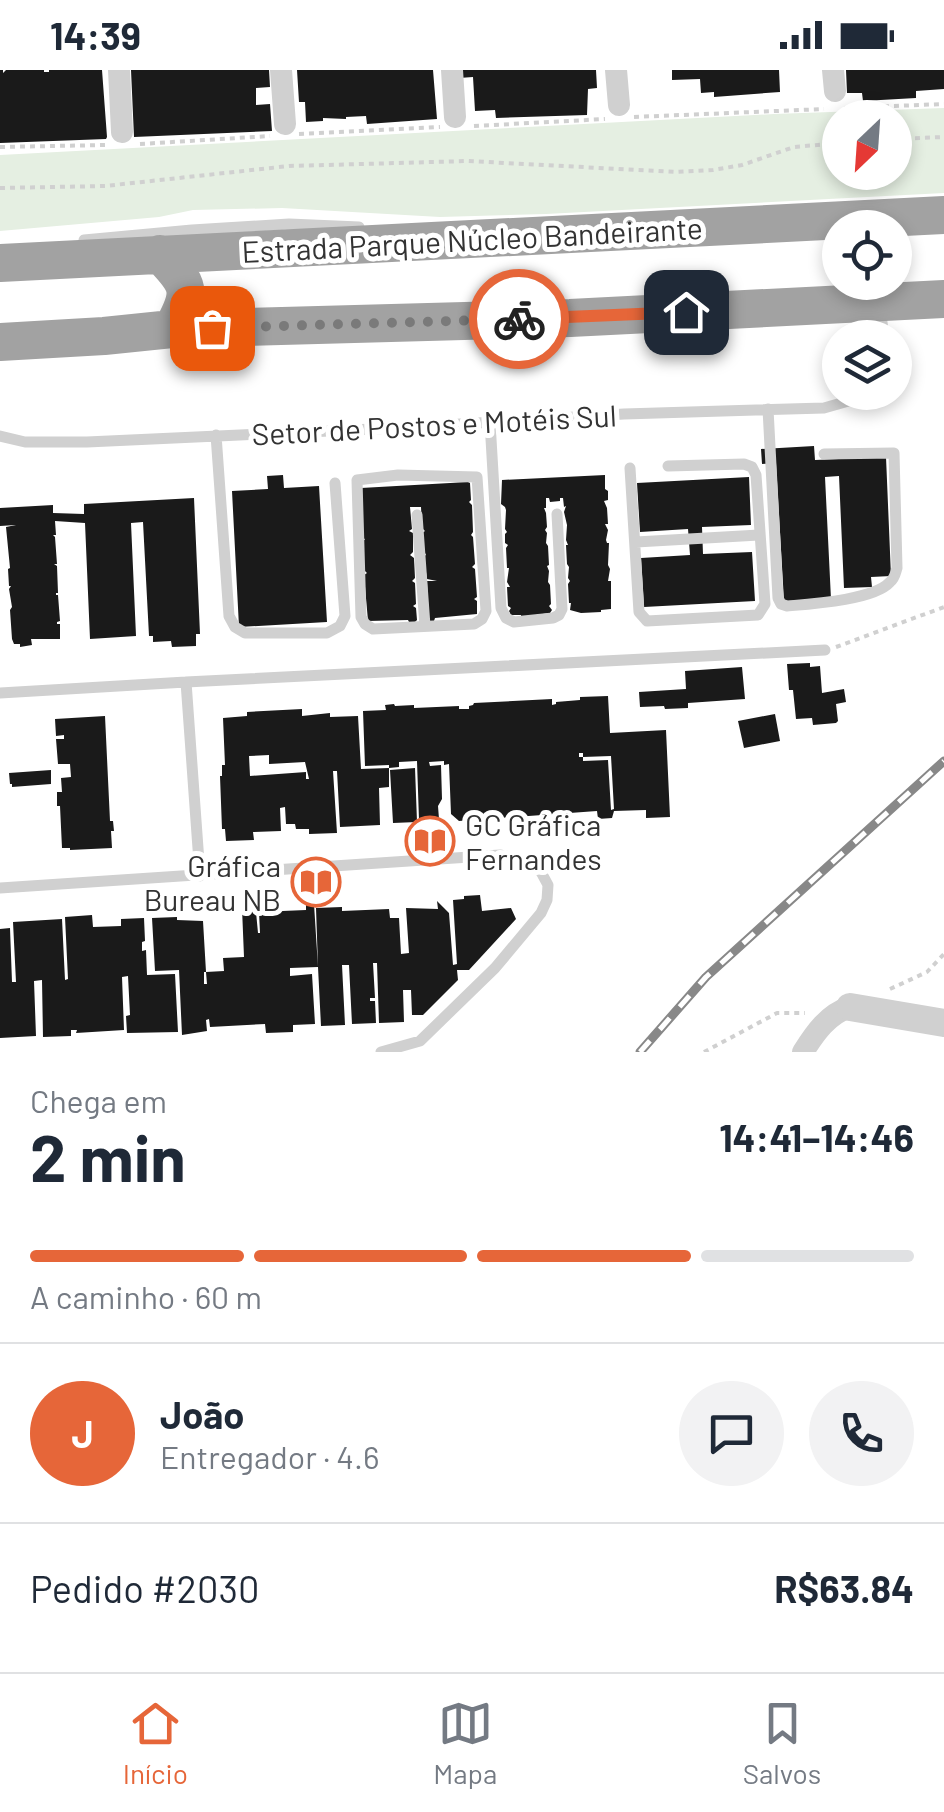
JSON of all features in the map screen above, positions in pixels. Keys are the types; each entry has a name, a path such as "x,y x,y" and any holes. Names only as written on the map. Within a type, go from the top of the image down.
{"highway":[{"name":"Estrada Parque Núcleo Bandeirante","path":"7,256 160,254 944,215"},
{"path":"160,254 182,278 186,289 186,301 172,329"},
{"path":"0,342 172,329 570,318 882,320 944,299"}],"street":[{"path":"119,70 122,132"},
{"path":"281,70 285,124"},
{"path":"452,70 455,117"},
{"path":"616,70 619,105"},
{"path":"803,1052 842,1010 944,1023"}],"lane":[{"path":"65,242 290,224 372,228"},
{"path":"391,230 483,238"},
{"path":"0,252 7,256"},
{"name":"Setor de Postos e Motéis Sul","path":"0,436 25,442 87,442 624,414 822,408"},
{"path":"768,410 778,598 788,606 840,602 884,587 893,580 897,568 894,453 824,454"},
{"path":"490,422 500,608 514,622 553,618 562,608 557,514"},
{"path":"216,436 229,616 236,628 246,633 327,633 340,626 345,616 335,483"},
{"path":"630,468 639,612 647,621 758,615 765,604 756,474 752,467 668,466"},
{"path":"398,475 477,476 486,610 474,624 425,626 373,628 361,617 357,480 398,475"},
{"path":"417,516 425,626"},
{"path":"636,542 759,535"},
{"path":"0,694 826,650"},
{"path":"186,682 200,876"},
{"path":"0,888 500,856 528,860 548,886 542,913 495,968 420,1041 380,1052"}],"path":[{"path":"912,139 944,136"},
{"path":"0,188 104,186 289,166 398,162 714,170 822,144"},
{"path":"826,650 944,607"},
{"path":"704,1052 777,1013 842,1010 927,972 944,954"}],"shaded area":[{"path":"944,108 944,193 546,214 440,217 282,208 193,210 159,217 0,231 0,155 822,112 822,190 912,190 912,109"}],"building":[{"path":"0,70 102,70 106,139 0,143"},
{"path":"131,70 269,70 270,87 256,88 256,105 270,104 272,131 134,137"},
{"path":"297,70 433,70 437,119 367,124 366,116 306,122 305,102 299,102"},
{"path":"458,70 596,70 597,88 588,89 587,115 496,118 495,110 475,111 473,77 459,78"},
{"path":"672,70 779,70 780,92 714,97 714,92 701,93 700,79 672,80"},
{"path":"846,70 944,70 944,89 916,91 916,98 863,100 862,93 847,93"},
{"path":"814,446 815,460 886,457 891,576 871,577 872,587 844,588 839,476 825,477 831,599 784,601 776,463 762,464 761,449"},
{"path":"283,475 284,488 319,486 327,622 239,627 232,491 268,489 267,476"},
{"path":"605,475 611,609 581,613 570,610 566,506 563,498 550,502 546,498 552,610 521,617 511,615 502,480"},
{"path":"749,477 751,525 702,527 703,554 752,552 755,601 644,607 641,558 690,555 688,529 640,532 637,483"},
{"path":"468,482 477,614 429,621 427,581 437,581 427,579 421,507 410,507 416,604 413,606 417,620 368,621 361,488"},
{"path":"194,498 200,634 196,634 196,646 172,647 171,641 153,642 153,636 149,636 143,522 131,523 136,636 90,639 85,523 55,521 60,639 31,639 32,645 20,647 14,644 6,527 16,525 0,526 0,508 53,505 53,513 84,514 84,504"},
{"path":"810,663 810,667 820,666 822,693 844,689 846,702 836,704 836,723 813,725 812,718 796,719 787,664"},
{"path":"742,667 745,699 688,703 688,708 640,707 639,692 686,689 685,671"},
{"path":"608,696 610,733 666,730 670,817 646,818 646,810 614,811 612,818 598,819 597,811 459,821 451,814 449,764 444,765 444,761 429,762 430,766 441,765 439,819 419,820 417,761 399,762 399,767 365,766 363,711 386,710 385,705 394,704 469,709 474,703 552,699 552,705 580,697","holes":["611,756 614,809 611,810 608,760 583,761 583,757"]},
{"path":"302,709 302,716 358,716 361,769 389,768 389,787 379,788 380,825 340,827 337,771 333,771 337,833 309,834 309,829 286,824 285,807 280,808 281,831 253,832 254,840 226,841 220,776 225,765 223,718 247,716 247,712","holes":["269,755 269,764 305,762 309,779 306,772 250,776 249,756"]},
{"path":"775,714 780,741 744,748 738,721"},
{"path":"105,716 112,848 62,848 57,792 62,792 61,778 71,777 70,764 58,764 56,739 64,739 64,735 56,736 55,719"},
{"path":"415,768 417,822 393,823 390,770"},
{"path":"51,770 51,784 10,784 9,773"},
{"path":"480,895 482,911 511,908 516,919 469,970 457,970 458,980 423,1015 412,1015 411,990 403,990 404,1022 379,1023 377,963 373,963 375,998 370,1001 375,1001 376,1023 352,1024 349,965 342,965 345,1025 321,1026 316,908 389,909 390,918 399,918 401,954 409,953 406,908 438,909 437,901 449,913 453,965 457,964 453,900"},
{"path":"306,904 314,904 318,967 290,968 290,976 312,974 315,1024 293,1025 293,1032 266,1033 265,1024 210,1027 209,1019 207,1031 182,1035 179,970 155,971 152,918 203,921 206,972 224,971 223,958 244,957 242,908 259,907 259,912 306,910"},
{"path":"92,915 93,927 121,926 121,919 144,918 142,951 146,950 147,975 175,974 178,1032 127,1033 128,976 122,977 124,1030 71,1030 71,1036 43,1037 42,980 34,981 36,1036 0,1038 0,929 10,928 12,982 16,982 13,922 62,919 65,980 65,917"}],"railway":[{"path":"640,1052 706,977 944,761"}],"way so far":[{"path":"212,328 519,319"}],"place":[{"name":"GC Gráfica Fernandes","path":"430,841"},
{"name":"Gráfica Bureau NB","path":"316,882"}],"route":[{"path":"519,319 686,312"}]}
